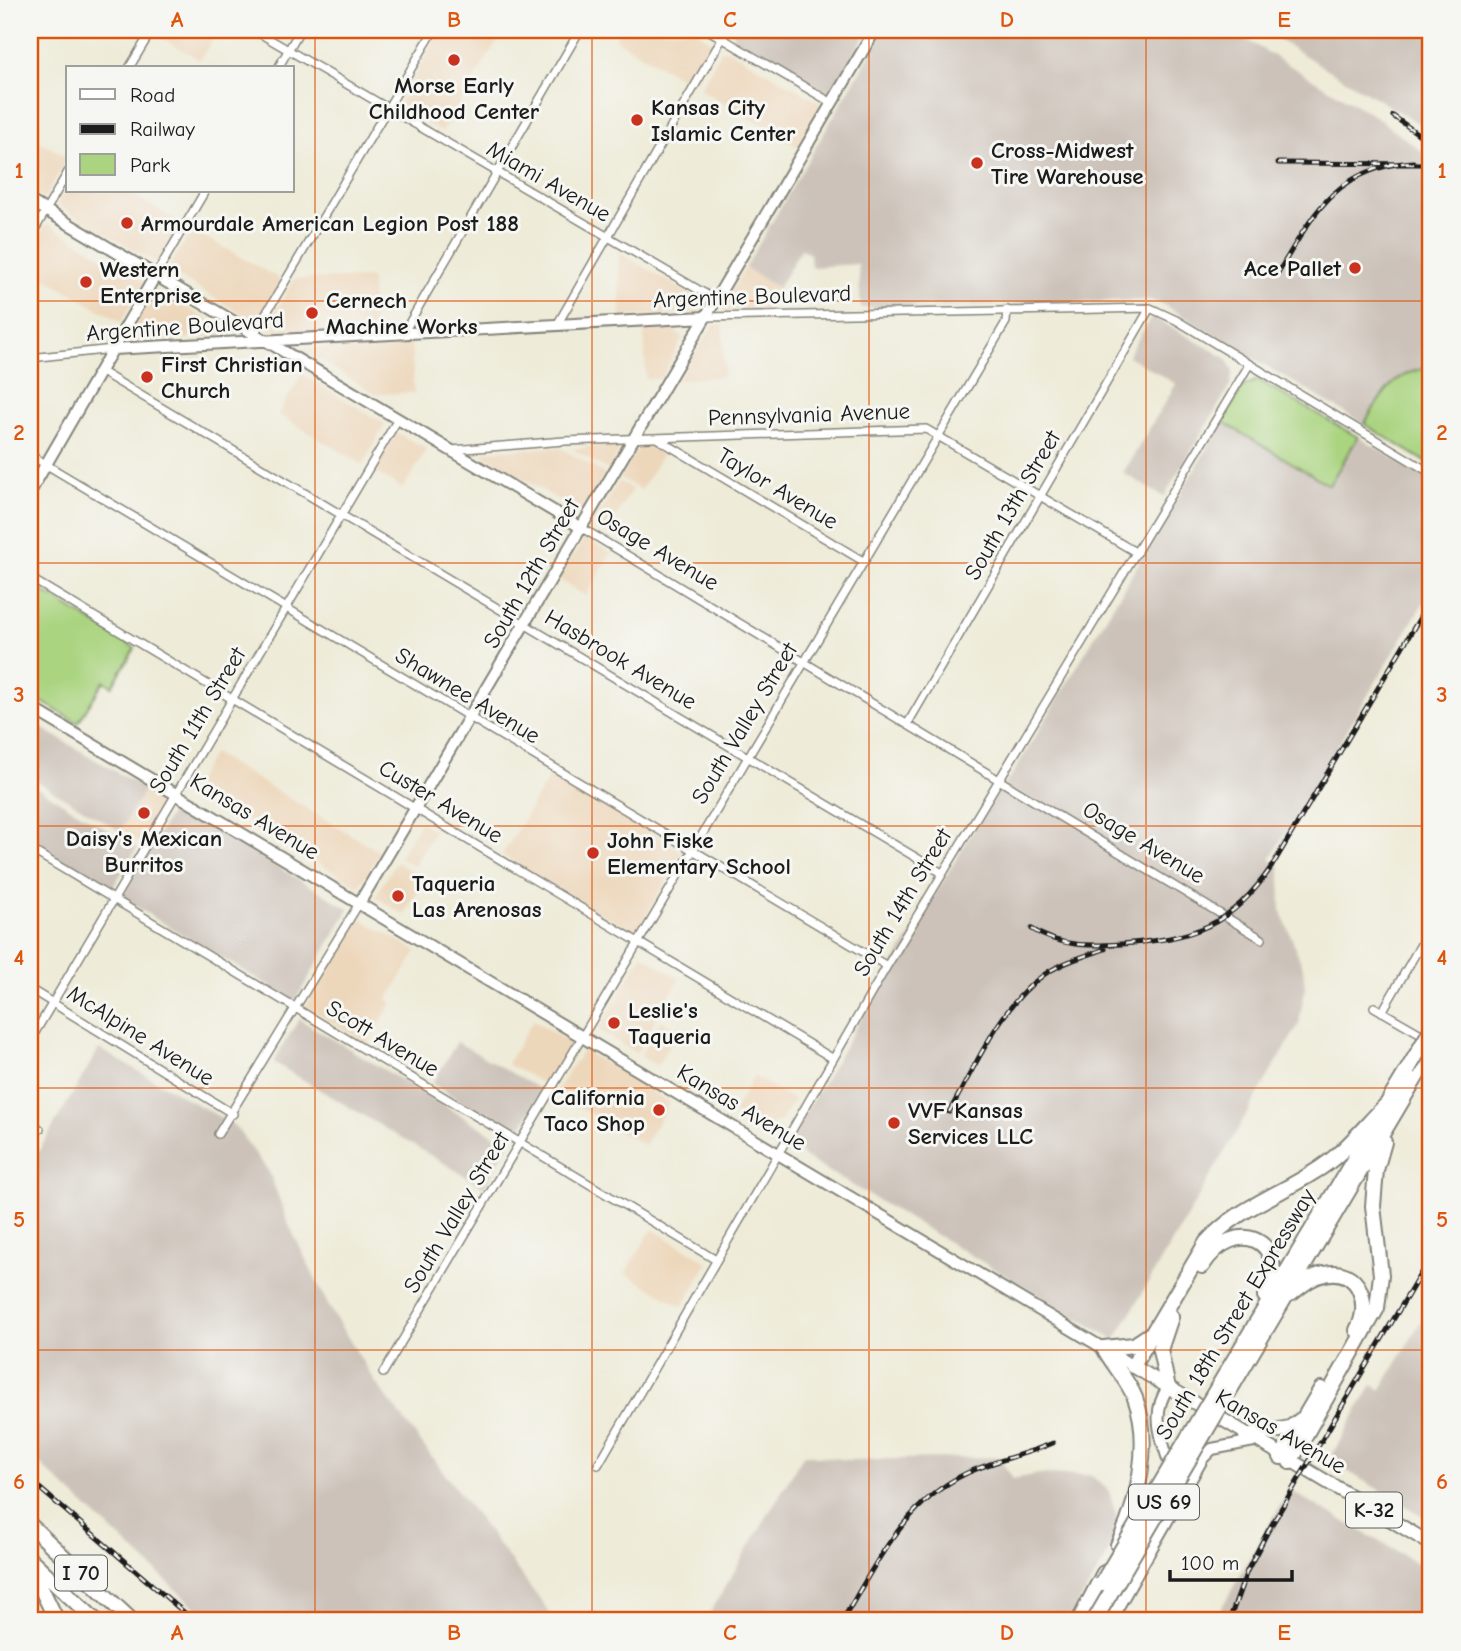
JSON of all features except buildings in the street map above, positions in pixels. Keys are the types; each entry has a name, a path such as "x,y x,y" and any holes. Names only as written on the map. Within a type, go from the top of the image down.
{"highway":[{"name":"South 18th Street Expressway","path":"1080,1621 1230,1380 1285,1298 1388,1124 1431,1030"},
{"name":"South 18th Street Expressway","path":"1094,1621 1230,1380 1258,1321 1385,1105 1431,1052"},
{"path":"1133,1367 1206,1243 1218,1229 1241,1212 1325,1165 1385,1105"},
{"path":"1285,1460 1377,1308 1381,1275 1373,1196 1388,1124"},
{"path":"1168,1388 1160,1350 1167,1324 1211,1252 1229,1238 1251,1239 1260,1243 1271,1257 1272,1280 1258,1321"},
{"path":"1285,1298 1307,1281 1328,1273 1348,1277 1357,1285 1365,1301 1360,1325 1303,1420 1285,1460"},
{"path":"1102,1583 1125,1531 1139,1478 1141,1451 1136,1399 1104,1348 1134,1345 1153,1332"},
{"path":"1250,1439 1290,1428 1303,1420"},
{"name":"I 70","path":"30,1525 132,1621"},
{"name":"I 70","path":"30,1559 96,1621"},
{"path":"30,1564 57,1621"}],"main road":[{"name":"Kansas Avenue","path":"1133,1367 1285,1460 1431,1544"}],"street":[{"path":"130,66 152,30"},
{"name":"Miami Avenue","path":"254,30 716,300"},
{"path":"279,66 300,30"},
{"path":"254,334 434,30"},
{"path":"404,332 580,30"},
{"path":"708,30 832,103"},
{"path":"557,326 727,30"},
{"name":"South 12th Street","path":"218,1134 297,1009 875,30"},
{"path":"30,237 66,175"},
{"path":"30,492 204,192"},
{"name":"Osage Avenue","path":"30,201 908,723 1262,939"},
{"name":"Argentine Boulevard","path":"30,358 113,349 706,317 1150,308 1176,320 1431,473"},
{"name":"South 13th Street","path":"908,723 1150,308"},
{"name":"South Valley Street","path":"383,1373 1006,322 1007,310"},
{"name":"South 14th Street","path":"598,1465 773,1166 776,1153 832,1058 1249,365"},
{"name":"Hasbrook Avenue","path":"100,371 942,873"},
{"name":"South 11th Street","path":"30,1041 398,419"},
{"name":"Pennsylvania Avenue","path":"658,439 926,429 1137,553"},
{"path":"451,450 658,439"},
{"name":"Taylor Avenue","path":"658,439 863,561"},
{"name":"Shawnee Avenue","path":"30,455 887,966"},
{"name":"Custer Avenue","path":"30,578 832,1058"},
{"name":"Kansas Avenue","path":"30,707 360,902 1133,1367"},
{"name":"Scott Avenue","path":"30,849 716,1260"},
{"path":"1382,1012 1431,927"},
{"name":"McAlpine Avenue","path":"30,989 233,1114"},
{"path":"1374,1007 1431,1040"},
{"path":"30,1123 40,1129"},
{"path":"1080,1621 1172,1472 1159,1427 1157,1407 1168,1388"},
{"path":"1110,1621 1203,1458 1212,1449 1250,1439"}],"shaded area":[{"path":"158,30 218,30 200,60 155,34"},
{"name":"Morse Early Childhood Center","path":"440,30 504,30 442,132 398,105"},
{"path":"620,30 695,30 714,43 691,84 615,39"},
{"path":"734,30 868,30 833,91 823,92 733,39"},
{"path":"884,30 1230,30 1373,115 1431,158 1431,368 1415,369 1383,393 1364,424 1164,305 1150,300 861,308 858,264 811,267 810,254 801,249 778,288 745,268"},
{"path":"1262,30 1431,30 1431,131"},
{"path":"727,49 819,102 820,109 798,147 700,89 721,51"},
{"path":"30,135 66,157 66,161 44,199 30,190"},
{"path":"66,188 66,192 128,192 181,223 157,263 57,205"},
{"path":"47,223 143,281 144,284 121,322 30,269 30,248"},
{"path":"192,230 278,278 280,283 256,322 167,270"},
{"path":"618,252 702,301 701,310 697,313 621,317"},
{"path":"745,268 778,288 767,311 725,311 722,308"},
{"path":"371,278 374,329 275,335 266,329 294,279"},
{"path":"156,289 230,333 231,335 124,342"},
{"path":"1155,318 1226,358 1233,371 1230,386 1164,497 1123,473 1176,384 1128,356 1150,319"},
{"path":"713,325 723,325 725,376 678,380"},
{"path":"644,328 670,328 683,337 661,379 646,379"},
{"path":"411,342 414,393 375,394 302,349"},
{"path":"302,374 385,424 363,465 278,414"},
{"path":"1223,422 1329,485 1358,437 1431,480 1431,590 1270,859 1280,866 1281,910 1303,968 1305,988 1299,1024 1115,1340 804,1157 792,1140 796,1128 986,809 1014,772"},
{"path":"397,433 427,449 403,489 373,471"},
{"path":"653,442 666,449 641,490 620,478 641,443"},
{"path":"615,444 620,449 608,470 572,449"},
{"path":"559,447 605,474 581,513 482,454 486,451"},
{"path":"619,481 632,489 605,534 593,523"},
{"path":"585,538 611,553 586,596 558,579"},
{"path":"30,721 145,789 120,831 30,777"},
{"path":"213,753 380,852 359,887 192,788"},
{"name":"John Fiske Elementary School","path":"552,772 683,852 636,934 502,855"},
{"path":"30,783 137,848 110,892 30,844"},
{"path":"145,789 164,801 140,843 120,831"},
{"path":"175,806 349,909 295,1001 121,898"},
{"path":"420,822 435,831 414,866 399,857"},
{"path":"396,862 425,879 404,915 375,897"},
{"path":"359,918 417,951 388,999 392,1003 367,1044 306,1006"},
{"path":"642,955 680,978 636,1053 598,1030"},
{"path":"299,1019 509,1144 484,1187 273,1062"},
{"path":"533,1020 572,1044 548,1086 507,1064"},
{"path":"661,1020 678,1030 657,1066 640,1056"},
{"path":"457,1042 543,1091 517,1135 432,1084"},
{"path":"99,1049 234,1125 269,1172 289,1225 330,1309 376,1383 556,1621 210,1621 30,1455 30,1166"},
{"path":"583,1050 670,1102 644,1145 555,1092"},
{"path":"754,1076 794,1100 782,1120 761,1129 733,1112"},
{"path":"652,1229 708,1262 683,1307 625,1273"},
{"path":"1431,1304 1431,1521 1329,1460 1372,1385 1381,1390"},
{"path":"804,1454 848,1460 999,1457 1012,1479 1039,1474 1091,1475 1109,1491 1119,1526 1106,1558 1068,1621 705,1621"},
{"path":"1289,1490 1431,1571 1431,1621 1214,1621"}],"green space":[{"path":"1431,368 1431,465 1364,424 1383,395 1398,379 1418,370"},
{"path":"1258,380 1358,437 1329,485 1223,422 1243,386"},
{"path":"39,589 135,648 112,686 104,681 78,723 30,695 30,605"}],"railway":[{"path":"1393,116 1431,143"},
{"path":"1276,276 1302,233 1329,198 1363,174 1386,166 1413,162"},
{"path":"1278,163 1431,164"},
{"path":"1032,929 1053,939 1075,944 1146,942 1208,926 1241,903 1272,866 1431,599"},
{"path":"949,1112 990,1037 1029,987 1059,966 1105,949"},
{"path":"1229,1621 1247,1571 1268,1531 1431,1256"},
{"path":"842,1621 880,1557 909,1518 926,1501 967,1473 1053,1443"},
{"path":"30,1480 194,1621"}],"place":[{"name":"Morse Early Childhood Center","path":"454,60"},
{"name":"Kansas City Islamic Center","path":"637,120"},
{"name":"Cross-Midwest Tire Warehouse","path":"977,163"},
{"name":"Armourdale American Legion Post 188","path":"127,223"},
{"name":"Ace Pallet","path":"1355,268"},
{"name":"Western Enterprise","path":"86,282"},
{"name":"Cernech Machine Works","path":"312,313"},
{"name":"First Christian Church","path":"147,377"},
{"name":"Daisy's Mexican Burritos","path":"144,813"},
{"name":"John Fiske Elementary School","path":"593,853"},
{"name":"Taqueria Las Arenosas","path":"398,896"},
{"name":"Leslie's Taqueria","path":"614,1023"},
{"name":"California Taco Shop","path":"659,1110"},
{"name":"VVF Kansas Services LLC","path":"894,1123"}]}
